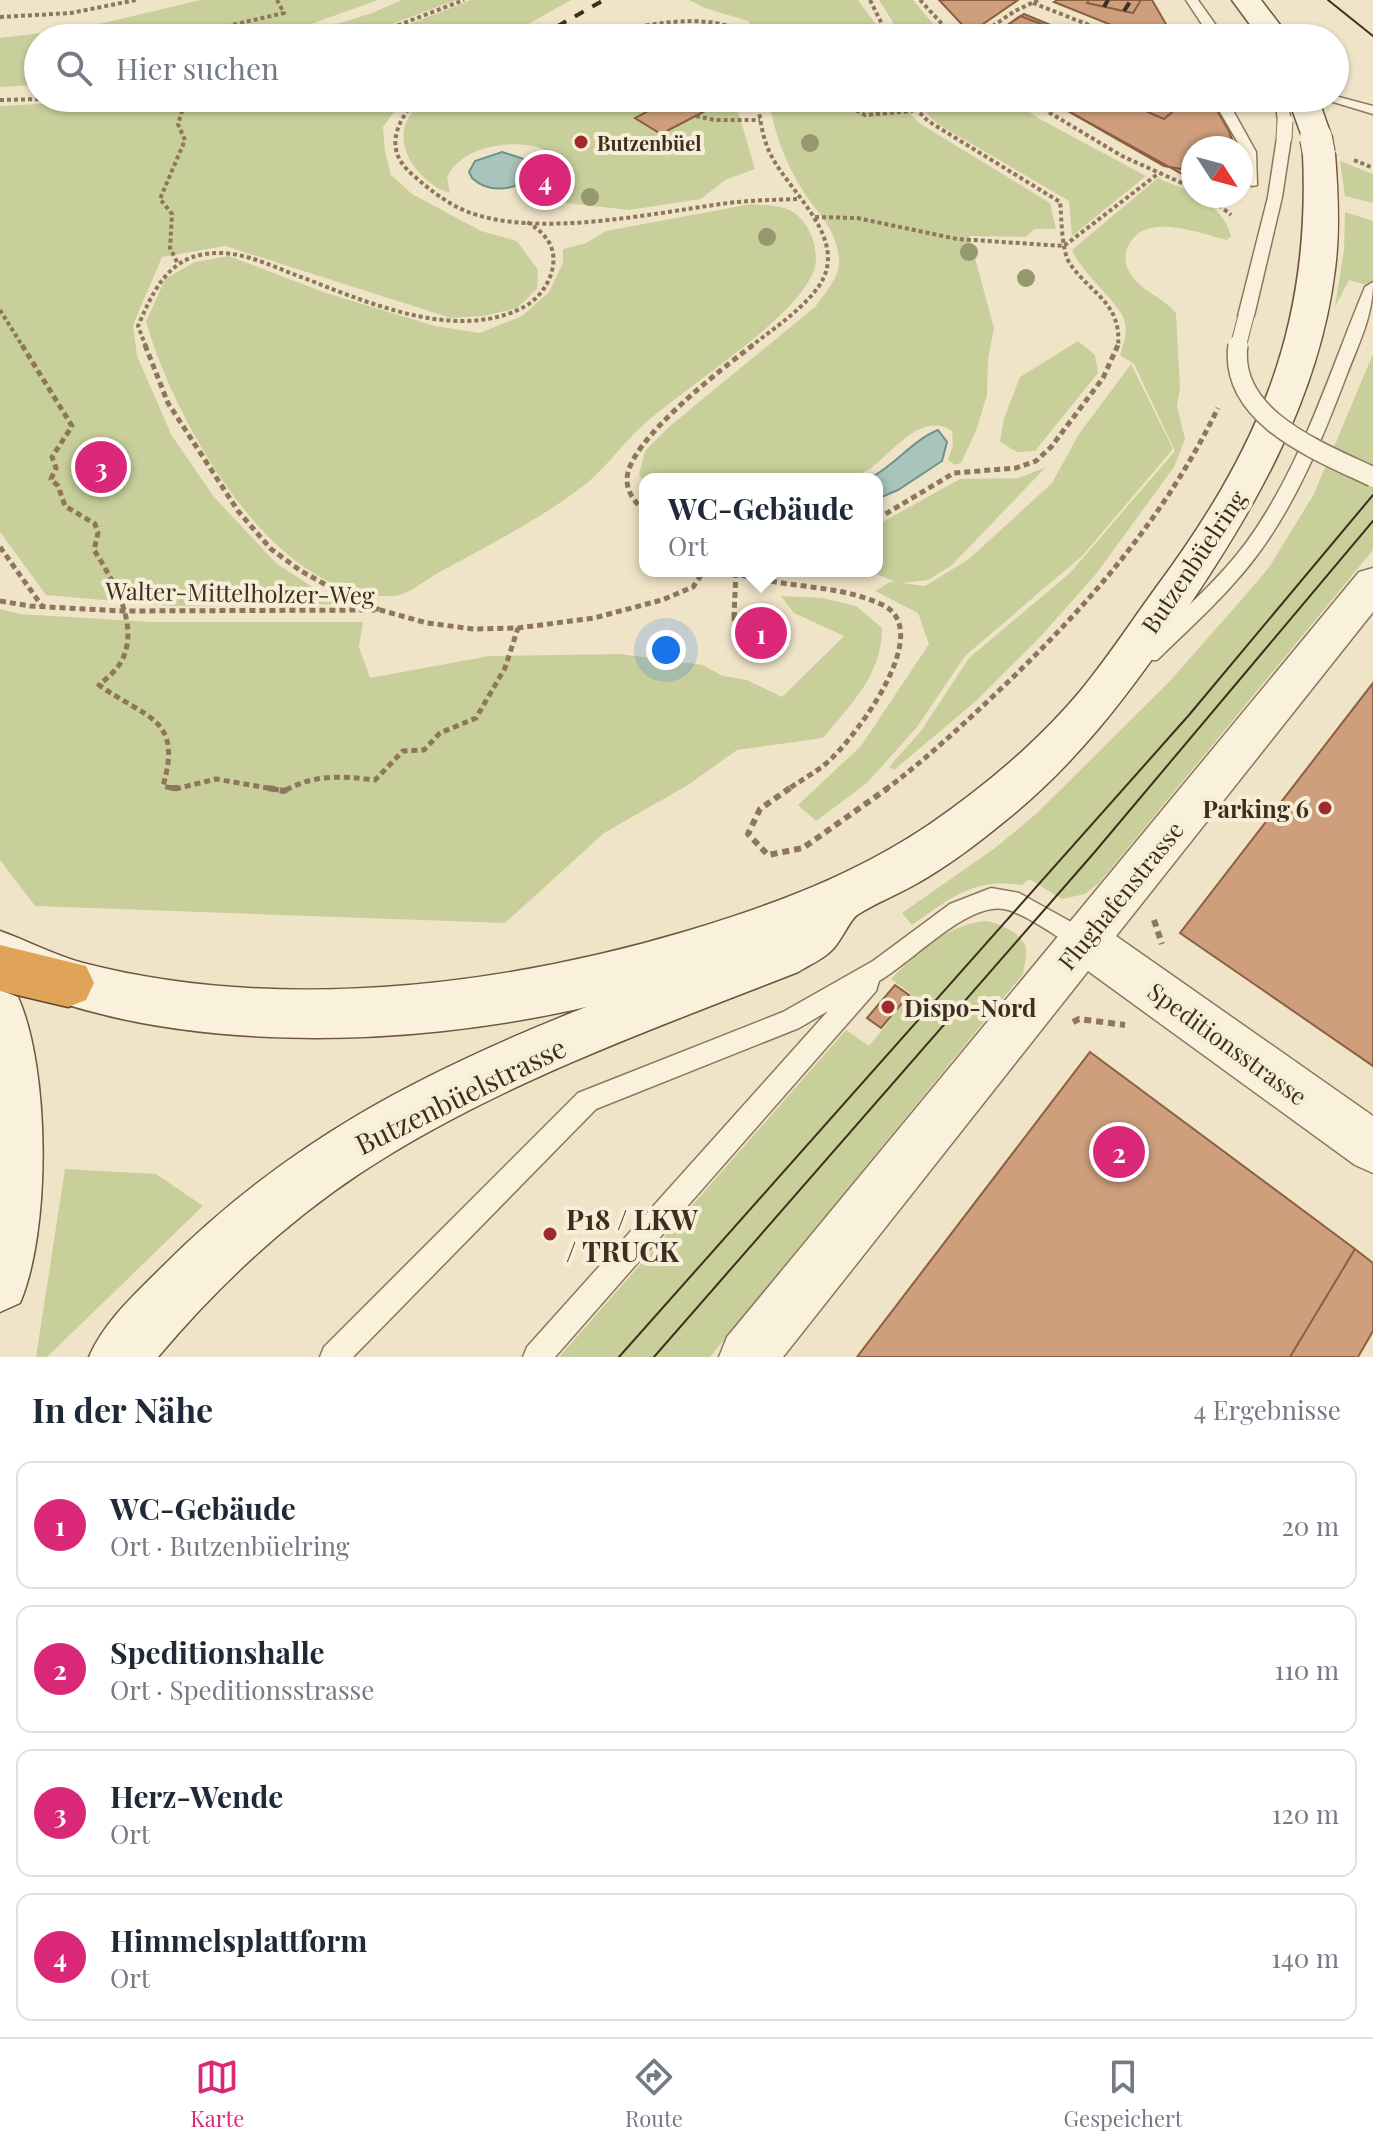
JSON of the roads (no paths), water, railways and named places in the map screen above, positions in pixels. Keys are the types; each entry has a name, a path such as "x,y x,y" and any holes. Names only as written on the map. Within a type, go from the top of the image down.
{"highway":[{"path":"0,968 68,983"}],"main road":[{"path":"1245,0 1264,24"},
{"name":"Butzenbüelring","path":"842,901 929,850 985,809 1084,718 1206,549 1245,484 1277,421 1309,322 1317,278 1323,200 1317,146 1295,112"},
{"path":"0,954 68,983 164,1002 286,1012 347,1012 461,1005 580,984 638,969 842,901"},
{"name":"Butzenbüelstrasse","path":"119,1357 213,1257 277,1202 338,1156 407,1115 481,1078 780,956 813,936 842,901"},
{"path":"0,1014 14,1112 11,1210 0,1283"}],"street":[{"name":"Flughafenstrasse","path":"747,1357 1373,583"},
{"name":"Speditionsstrasse","path":"1083,940 1373,1147"}],"lane":[{"path":"1192,0 1208,24"},
{"path":"1245,0 1256,24"},
{"path":"1349,104 1373,110"},
{"path":"1227,112 1240,136"},
{"path":"1293,112 1284,138 1276,189 1237,359 1240,377 1256,403 1300,441 1373,477"},
{"path":"1084,718 1225,581 1271,521 1313,438 1373,287"},
{"path":"334,1357 587,1101 791,1020 881,968 947,918 978,901 991,898 1011,900 1083,940"},
{"path":"537,1357 881,968"}],"water":[{"path":"502,152 527,160 532,171 527,178 512,187 495,188 472,178 469,172 475,161"},
{"path":"938,430 947,442 942,461 883,496 883,473 878,473"}],"tram line":[{"path":"1328,0 1373,36"},
{"path":"619,1357 1189,715 1373,495"},
{"path":"654,1357 1093,854 1373,521"}],"railway":[{"path":"561,24 604,0"},
{"path":"1104,7 1108,0"},
{"path":"1124,11 1131,0"}],"place":[{"name":"Butzenbüel","path":"581,142"},
{"name":"Himmelsplattform","path":"545,180"},
{"name":"Herz-Wende","path":"101,467"},
{"name":"WC-Gebäude","path":"761,633"},
{"name":"Parking 6","path":"1325,808"},
{"name":"Dispo-Nord","path":"888,1007"},
{"name":"Speditionshalle","path":"1119,1152"},
{"name":"P18 / LKW / TRUCK","path":"550,1234"}]}
